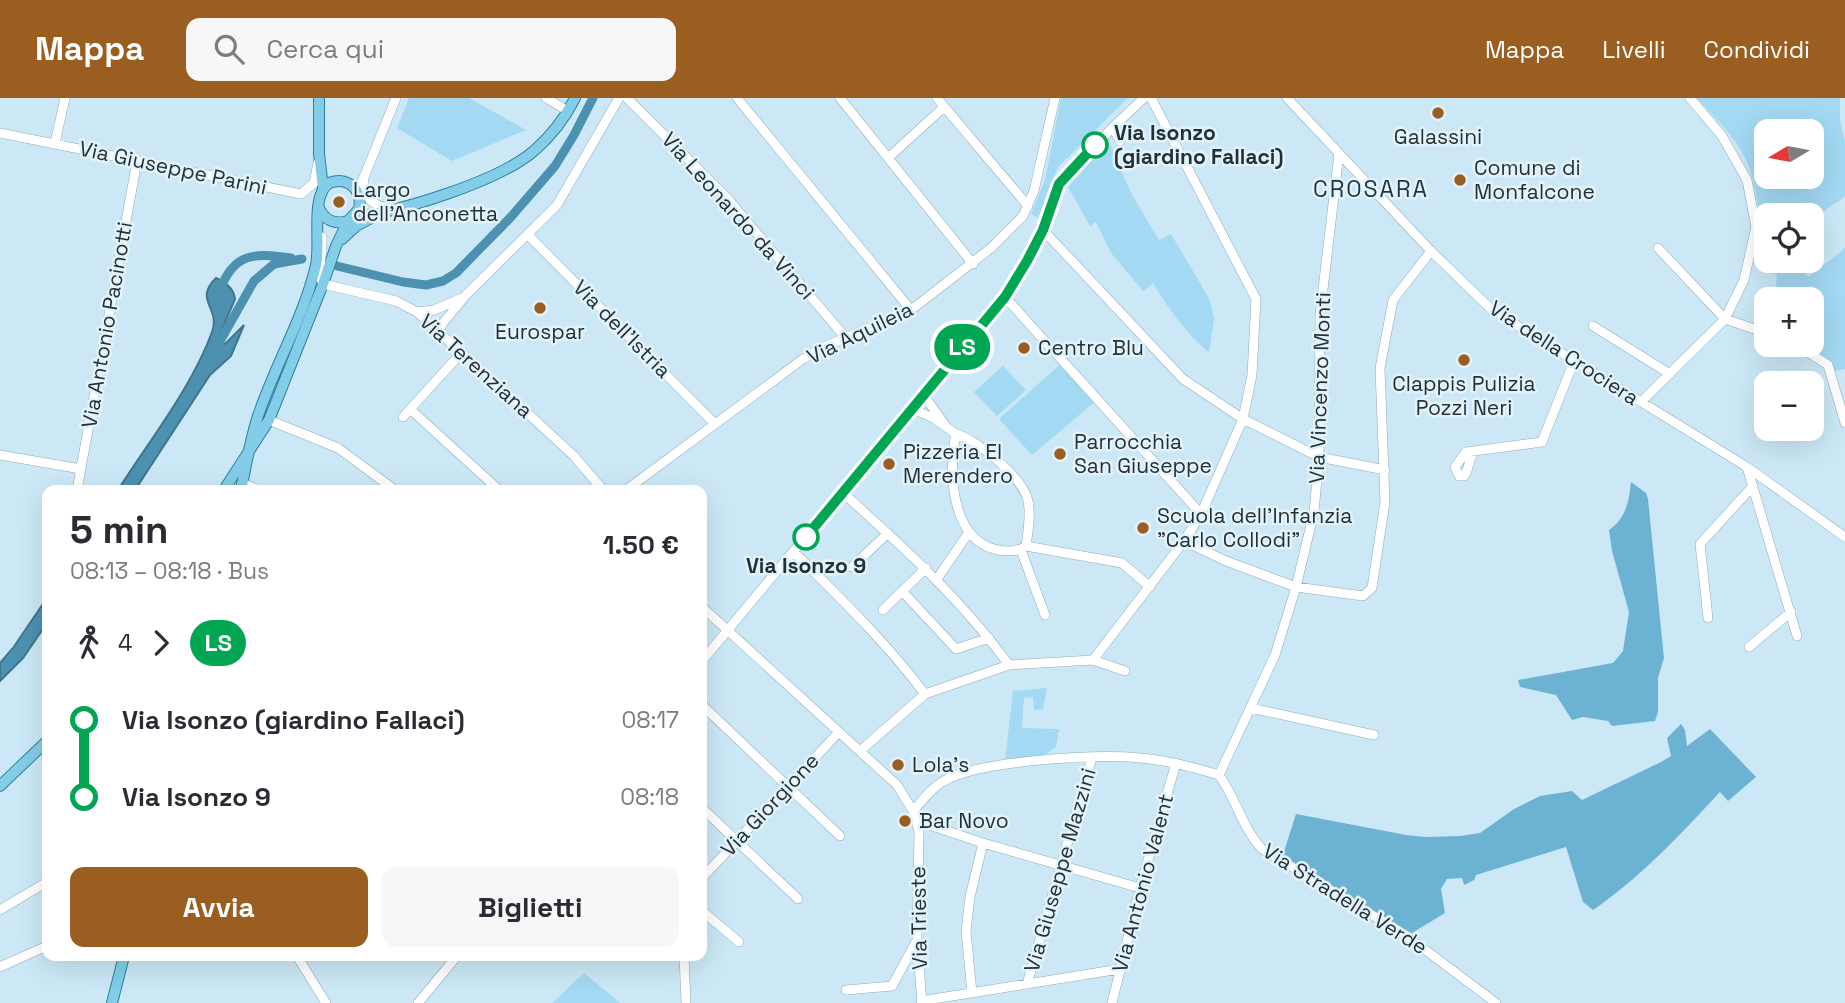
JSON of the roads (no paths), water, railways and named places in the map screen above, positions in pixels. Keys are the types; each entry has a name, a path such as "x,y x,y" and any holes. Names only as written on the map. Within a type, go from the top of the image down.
{"main road":[{"path":"319,98 321,214 338,223 400,207 490,177 515,164 535,150 568,111 575,98"},
{"path":"242,485 257,418 316,265 320,197 329,183 339,180 350,184 368,207 383,211"},
{"path":"227,485 268,420 336,246 359,209 359,196"},
{"path":"336,246 356,226 383,211"},
{"path":"0,786 42,746"},
{"path":"111,1003 123,961"}],"street":[{"path":"55,143 65,98"},
{"path":"359,196 365,174 396,98"},
{"path":"546,98 568,111"},
{"path":"439,330 467,295 557,205 619,98"},
{"name":"Via Leonardo da Vinci","path":"627,98 727,198 845,337"},
{"path":"737,98 911,310"},
{"path":"839,98 973,264"},
{"path":"936,98 1028,206"},
{"name":"Via Aquileia","path":"633,485 803,359 845,337 911,310 973,264 1023,216 1028,206 1034,191 1055,98"},
{"path":"707,655 1005,297 1043,230 1059,184 1144,98"},
{"path":"1093,660 1150,587 1201,514 1243,419 1252,375 1256,299 1151,98"},
{"name":"Via della Crociera","path":"1287,98 1431,251 1492,310 1747,467 1845,537"},
{"path":"1641,402 1725,319 1744,280 1756,227 1747,180 1722,136 1690,98"},
{"path":"888,158 944,107"},
{"path":"1113,127 1120,141"},
{"name":"Via Giuseppe Parini","path":"0,133 301,194"},
{"name":"Via Vincenzo Monti","path":"1219,775 1275,655 1296,587 1314,512 1319,457 1320,315 1339,153"},
{"path":"301,194 314,183 319,155"},
{"name":"Via Antonio Pacinotti","path":"78,485 137,161"},
{"path":"365,174 365,194 383,211"},
{"path":"301,194 320,197"},
{"path":"319,229 323,248 319,276 323,284"},
{"path":"1043,230 1183,379 1243,419 1319,457 1385,470"},
{"name":"Via dell'Istria","path":"528,235 715,424"},
{"path":"1658,248 1725,319 1754,329"},
{"path":"1184,541 1226,561 1296,587 1363,596 1372,588 1385,502 1380,368 1393,300 1431,251"},
{"name":"Via Terenziana","path":"323,284 396,301 417,312 574,456 599,485"},
{"path":"417,312 434,310 467,295"},
{"path":"1005,297 1201,514"},
{"path":"1593,326 1670,374"},
{"path":"403,417 462,352"},
{"path":"1816,357 1828,365 1845,423"},
{"path":"1475,451 1542,442 1574,361"},
{"path":"1830,372 1845,403"},
{"path":"923,394 946,426"},
{"path":"911,408 974,442 1002,465 1022,487 1028,500 1023,548 1045,615"},
{"path":"410,409 494,485"},
{"path":"268,420 338,448 388,485"},
{"path":"956,434 951,454 956,503 969,532 983,546 999,551 1023,548 1122,563 1150,587"},
{"path":"0,455 81,468"},
{"path":"1747,467 1797,636"},
{"path":"1708,618 1700,544 1753,486"},
{"path":"842,492 937,579 1009,665"},
{"path":"937,579 969,532"},
{"path":"852,567 888,533"},
{"path":"794,552 866,622 898,657 926,694"},
{"path":"883,610 926,568"},
{"path":"902,591 956,649 989,638"},
{"path":"707,612 897,785 917,821 1140,888"},
{"path":"1749,647 1791,612"},
{"path":"860,751 926,694 1009,665 1093,660 1125,671"},
{"path":"1251,708 1374,735"},
{"path":"707,710 840,836"},
{"name":"Via Giorgione","path":"707,873 839,732"},
{"path":"913,811 941,782 958,774 1005,764 1092,757 1139,757 1176,762 1219,775"},
{"name":"Via Giuseppe Mazzini","path":"1027,984 1092,757"},
{"name":"Via Antonio Valent","path":"1112,1003 1140,888 1176,762"},
{"name":"Via Stradella Verde","path":"1219,775 1252,838 1262,849 1407,936 1496,1003"},
{"path":"707,813 798,899"},
{"name":"Via Trieste","path":"917,821 917,940 921,1002"},
{"path":"972,993 966,931 970,897 983,843"},
{"path":"0,910 42,885"},
{"path":"707,915 739,942"},
{"path":"846,990 892,986 917,940"},
{"path":"0,967 42,948"},
{"path":"300,961 326,1003"},
{"path":"418,1003 453,961"},
{"path":"684,961 686,1003"},
{"path":"921,1002 1120,969"}],"waterway":[{"path":"337,266 426,285 443,281 456,273 510,218 555,166 593,98"},
{"path":"219,292 231,269 246,258 291,258"},
{"path":"215,350 254,281 274,264 302,259"}],"place":[{"name":"Galassini","path":"1438,113"},
{"name":"Via Isonzo (giardino Fallaci)","path":"1095,145"},
{"name":"Comune di Monfalcone","path":"1460,180"},
{"name":"Largo dell'Anconetta","path":"339,202"},
{"name":"Eurospar","path":"540,308"},
{"name":"Centro Blu","path":"1024,348"},
{"name":"Clappis Pulizia Pozzi Neri","path":"1464,360"},
{"name":"Parrocchia San Giuseppe","path":"1060,454"},
{"name":"Pizzeria El Merendero","path":"889,464"},
{"name":"Scuola dell'Infanzia \"Carlo Collodi\"","path":"1143,528"},
{"name":"Via Isonzo 9","path":"806,537"},
{"name":"Lola's","path":"898,765"},
{"name":"Bar Novo","path":"905,821"}],"district":[{"name":"CROSARA","path":"1371,189"}]}
